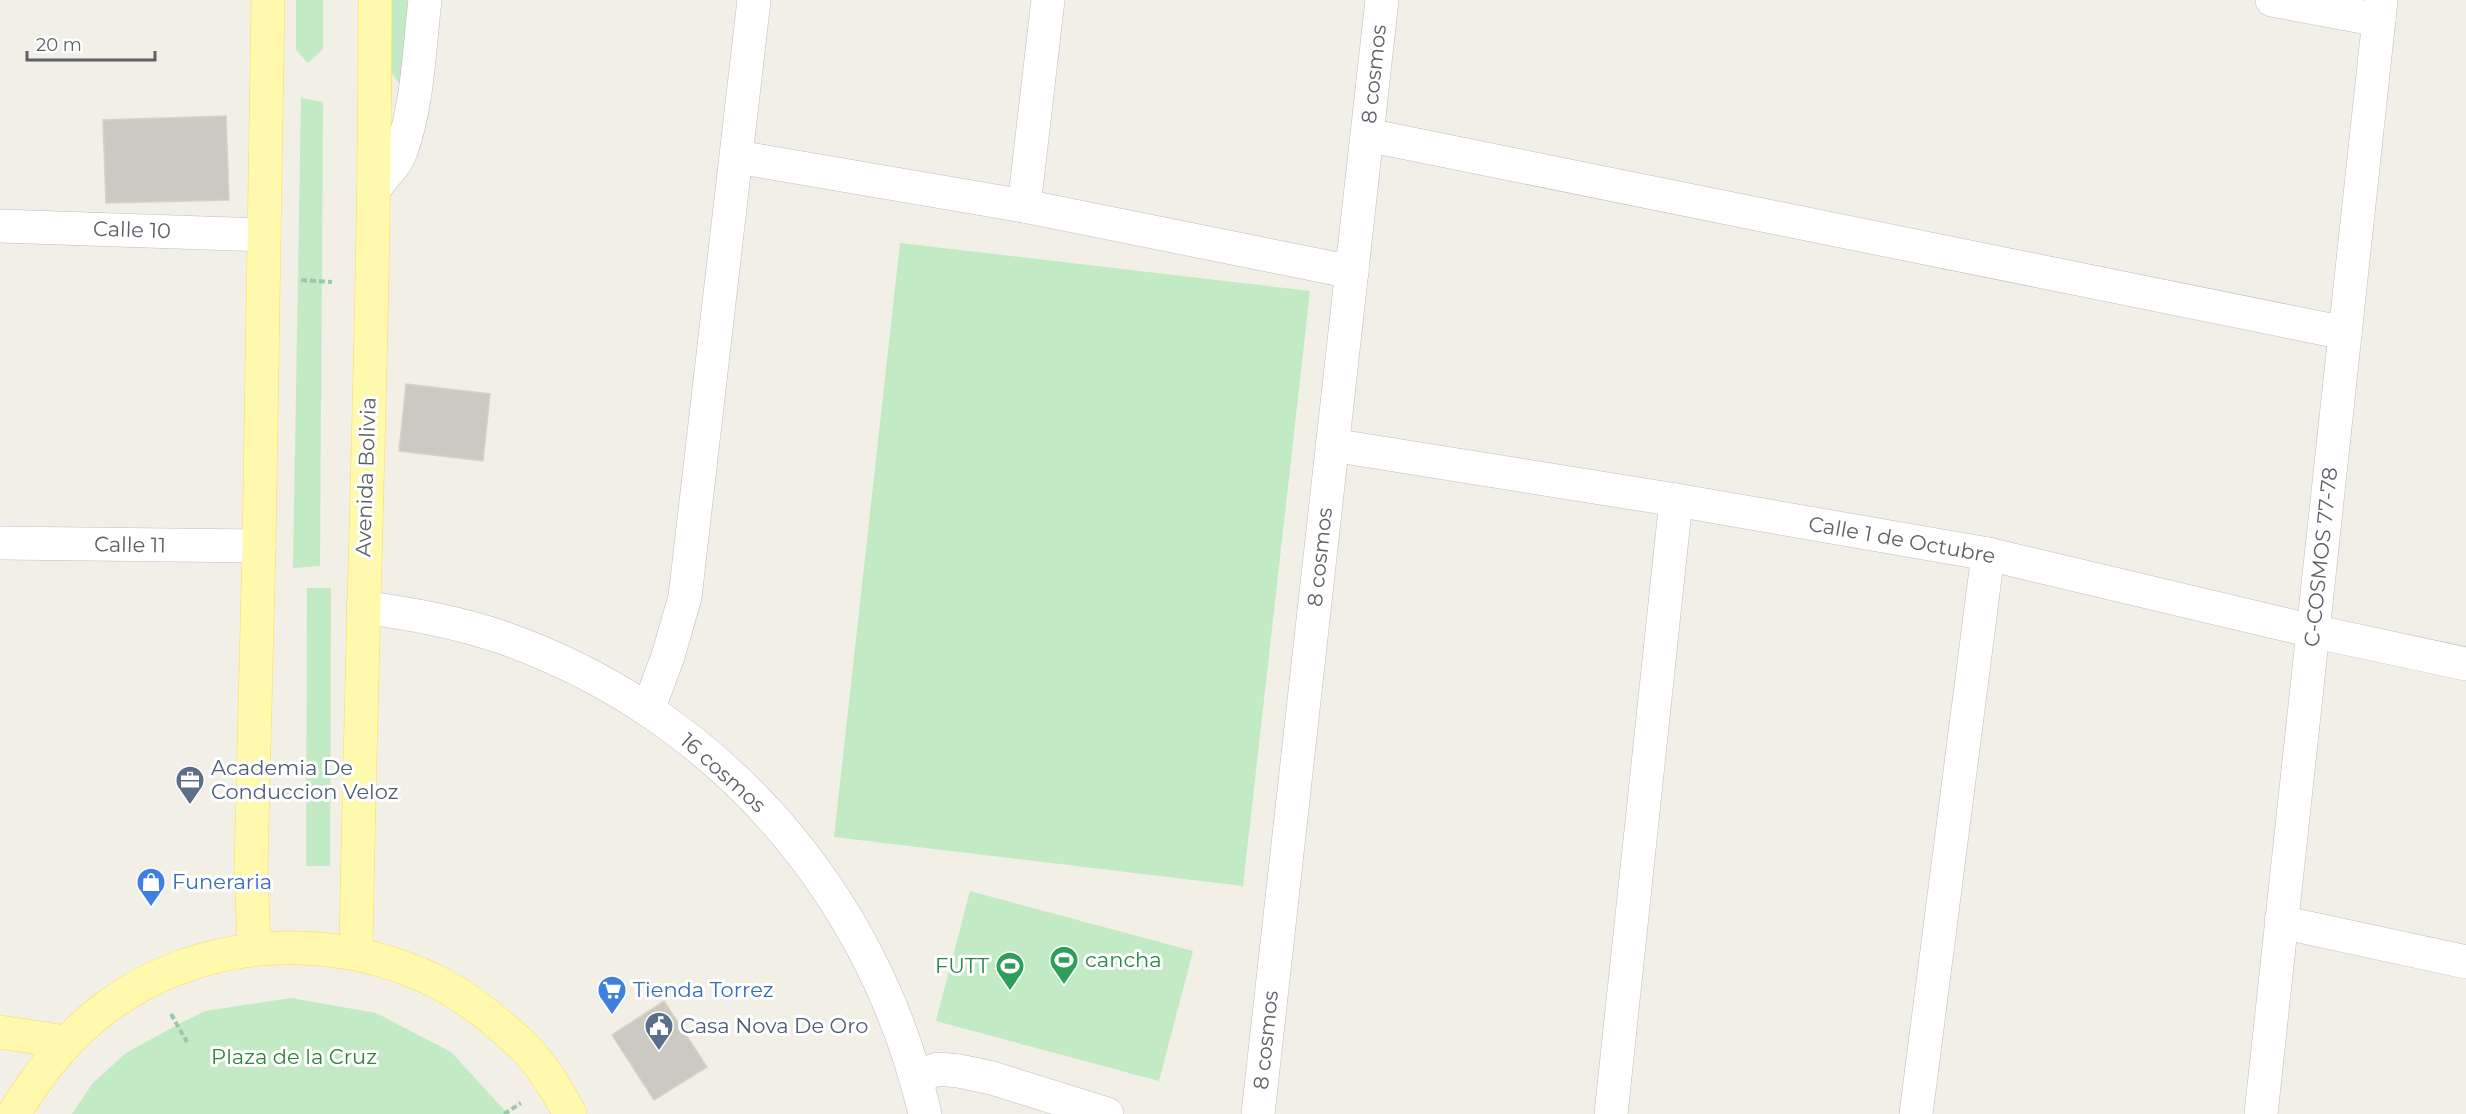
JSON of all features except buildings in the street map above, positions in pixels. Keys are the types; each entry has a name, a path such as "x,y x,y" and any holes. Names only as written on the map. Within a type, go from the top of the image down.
{"main road":[{"path":"254,949 251,867 268,0"},
{"name":"Avenida Bolivia","path":"356,953 375,189 375,0"},
{"path":"14,1114 34,1080 66,1042 106,1008 152,979 201,960 254,949 283,947 323,948 356,953 393,963 441,984 486,1013 525,1048 553,1083 570,1114"},
{"path":"0,1032 66,1042"}],"street":[{"path":"375,189 389,173 401,152 407,130 413,107 425,0"},
{"path":"648,710 662,674 685,597 754,0"},
{"path":"1024,206 1048,0"},
{"name":"8 cosmos","path":"1258,1114 1382,0"},
{"path":"2272,0 2380,10"},
{"name":"C-COSMOS 77-78","path":"2261,1114 2380,10"},
{"path":"1368,135 2345,333"},
{"path":"737,157 1024,206 1352,272"},
{"name":"Calle 10","path":"0,226 264,235"},
{"name":"Calle 1 de Octubre","path":"1332,445 1676,500 1988,554 2313,632 2466,664"},
{"path":"1611,1114 1676,500"},
{"name":"Calle 11","path":"0,543 259,546"},
{"path":"1916,1114 1988,554"},
{"name":"16 cosmos","path":"363,607 427,616 504,638 578,670 648,710 701,749 751,794 794,843 834,897 867,954 891,1004 916,1077 925,1114"},
{"path":"2281,922 2466,963"},
{"path":"916,1077 938,1069 959,1071 992,1078 1107,1114"}],"path":[{"path":"263,277 372,285"}],"green space":[{"path":"296,0 323,0 323,49 308,63 296,50"},
{"path":"389,0 409,0 401,86 388,68"},
{"path":"301,98 323,102 320,566 293,568"},
{"path":"900,243 1310,291 1243,886 834,837"},
{"path":"307,588 331,588 330,866 306,866"},
{"name":"cancha","path":"970,891 1193,951 1159,1081 936,1021"},
{"name":"Plaza de la Cruz","path":"291,998 376,1013 451,1052 508,1114 72,1114 92,1084 126,1053 177,1025 205,1011"}],"place":[{"name":"Academia De Conduccion Veloz","path":"190,806"},
{"name":"Funeraria","path":"151,908"},
{"name":"cancha","path":"1064,986"},
{"name":"FUTT","path":"1010,992"},
{"name":"Tienda Torrez","path":"612,1016"},
{"name":"Casa Nova De Oro","path":"659,1052"}]}
